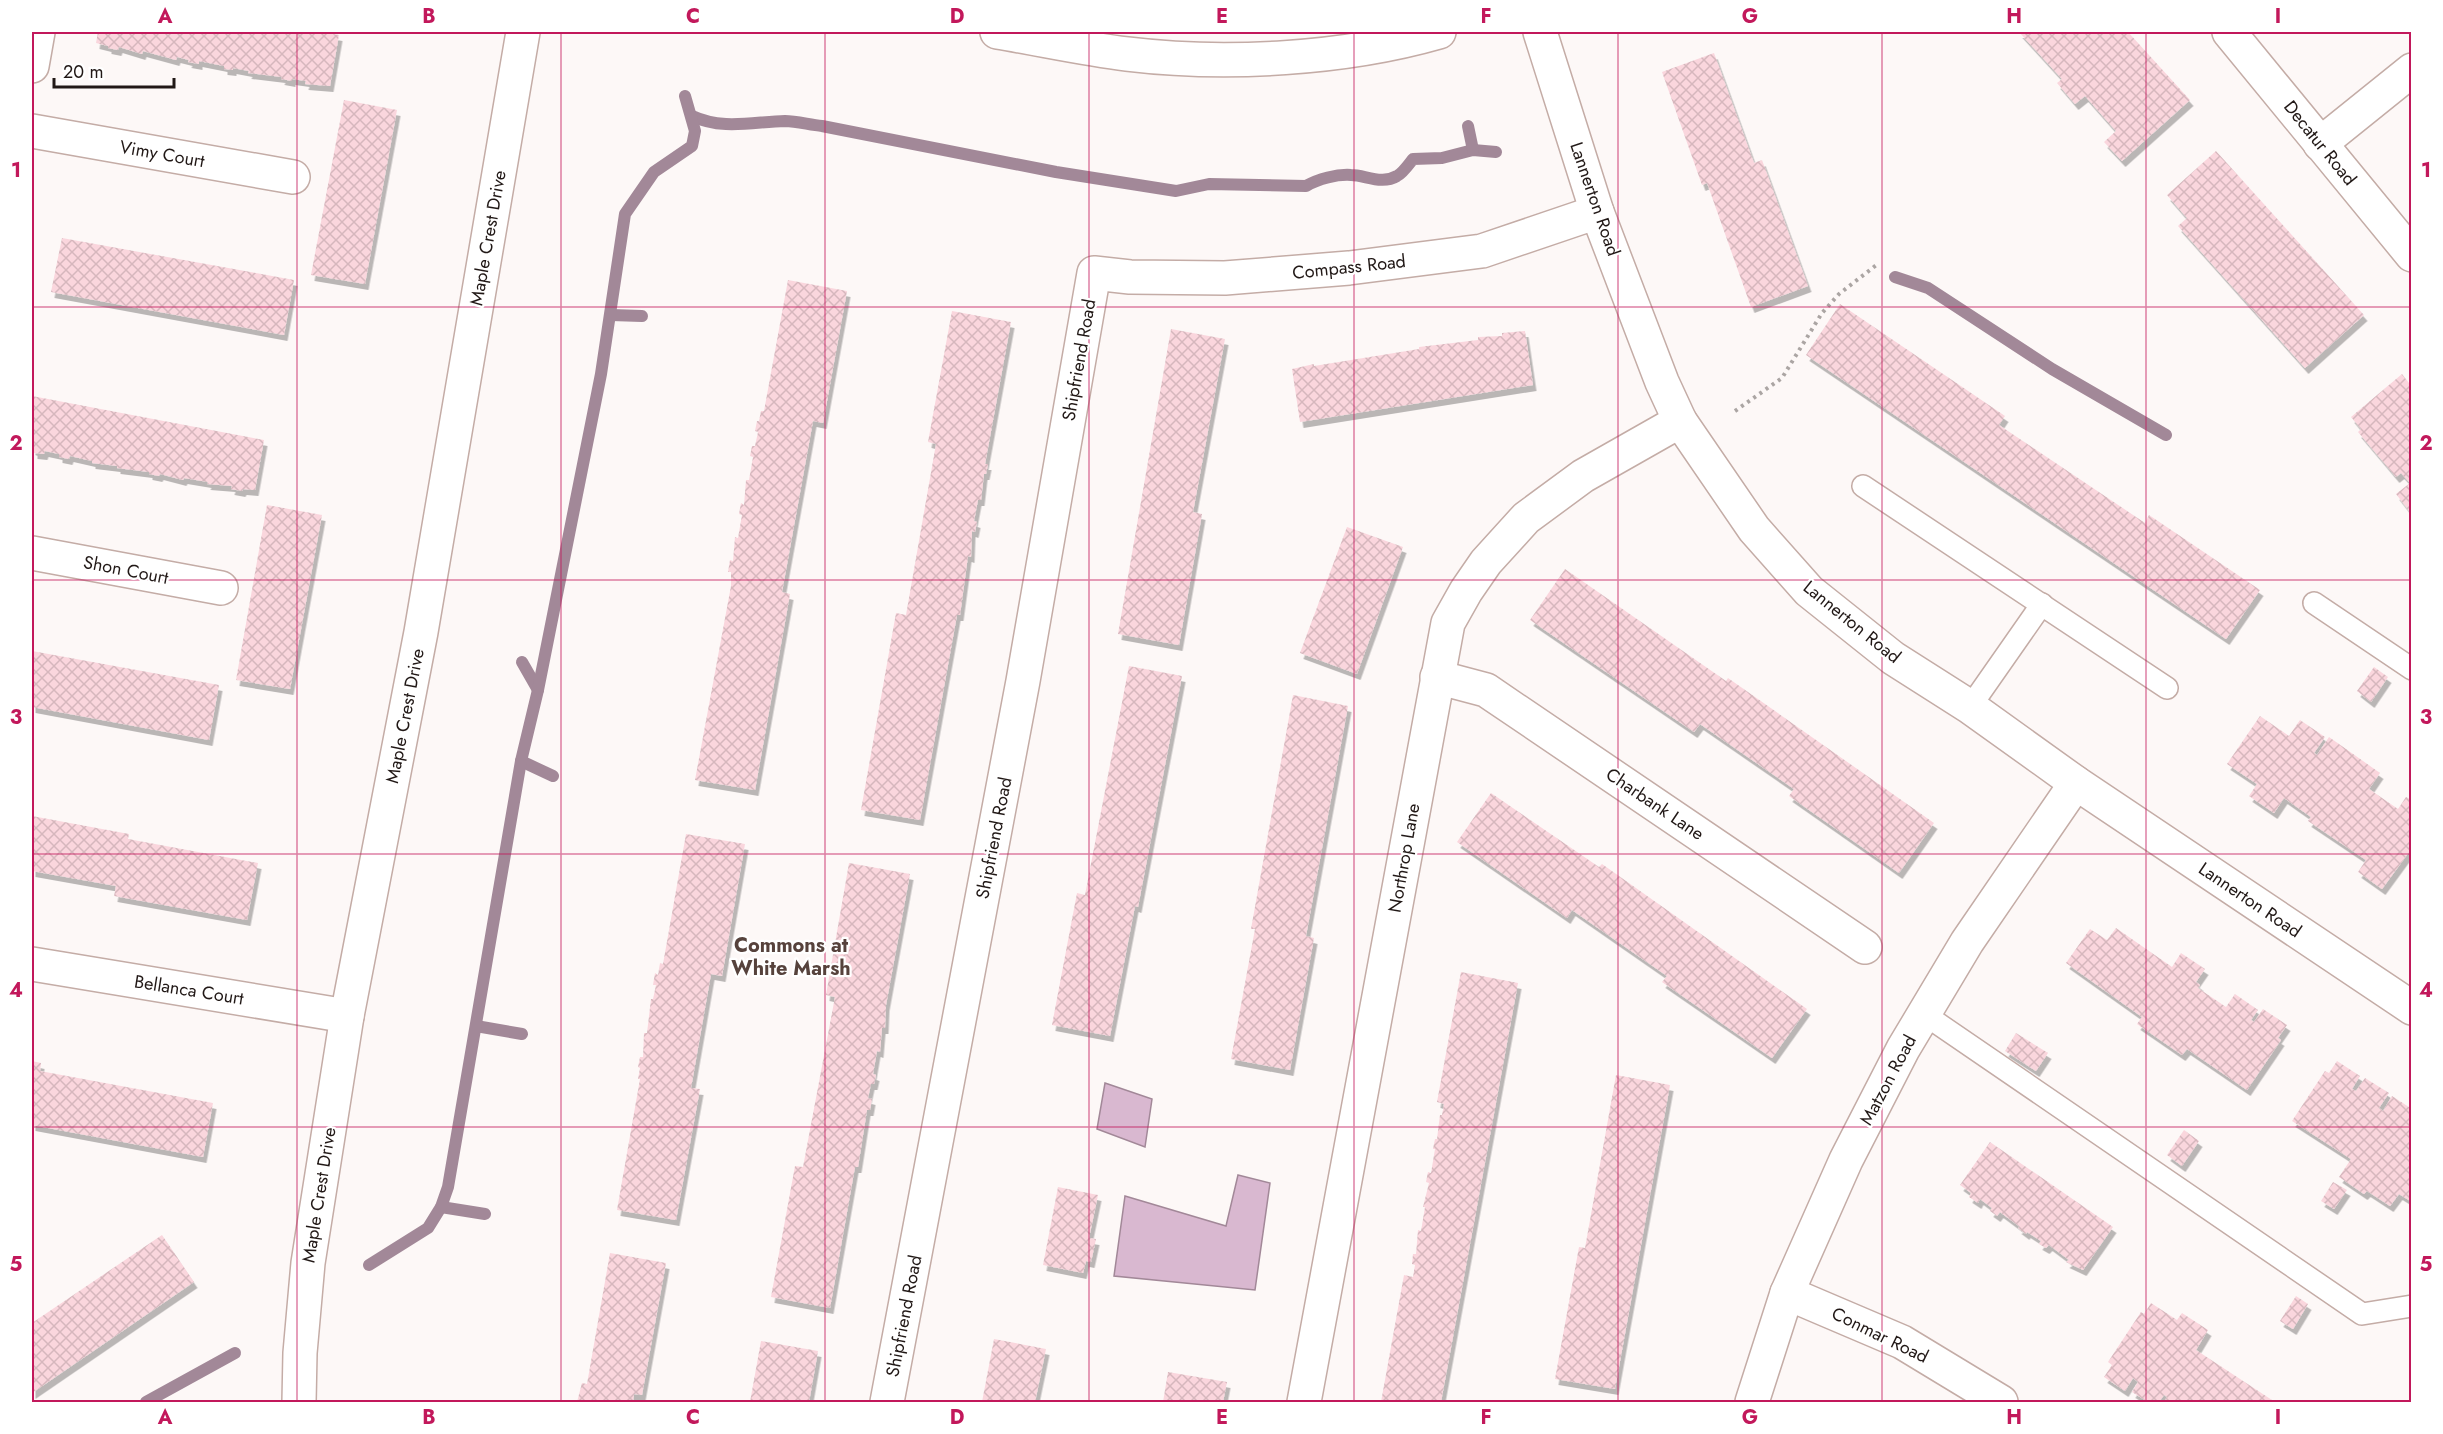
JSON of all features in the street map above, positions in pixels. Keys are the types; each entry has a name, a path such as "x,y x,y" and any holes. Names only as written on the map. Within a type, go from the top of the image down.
{"street":[{"path":"32,66 38,32"},
{"name":"Maple Crest Drive","path":"299,1402 300,1353 308,1263 347,1016 421,632 524,32"},
{"path":"997,32 1128,54 1222,59 1297,56 1356,50 1440,32"},
{"name":"Lannerton Road","path":"1540,32 1597,212 1662,382 1680,421 1754,529 1809,591 1893,658 1970,707 2076,783 2412,1008"},
{"name":"Decatur Road","path":"2229,32 2412,255"},
{"path":"2320,144 2412,70"},
{"name":"Vimy Court","path":"32,131 293,177"},
{"name":"Compass Road","path":"1094,273 1130,277 1225,278 1349,268 1482,251 1597,212"},
{"name":"Shipfriend Road","path":"888,1402 1021,692 1094,273"},
{"name":"Northrop Lane","path":"1304,1402 1448,623 1486,562 1526,518 1583,476 1680,421"},
{"name":"Shon Court","path":"32,552 221,588"},
{"name":"Charbank Lane","path":"1437,677 1486,690 1865,947"},
{"name":"Matzon Road","path":"1752,1402 1787,1293 1846,1160 1903,1049 1967,942 2076,783"},
{"name":"Bellanca Court","path":"32,964 347,1016"},
{"name":"Conmar Road","path":"1787,1293 1902,1342 2001,1402"}],"lane":[{"path":"1863,486 2167,688"},
{"path":"2314,603 2412,669"},
{"path":"1970,707 2042,604"},
{"path":"1924,1014 2362,1314 2412,1306"}],"path":[{"path":"1735,411 1782,378 1822,313 1839,294 1879,263"}],"shaded area":[{"path":"1105,1083 1152,1099 1145,1147 1097,1129"},
{"path":"1238,1175 1270,1183 1255,1290 1114,1276 1125,1196 1226,1226"}],"building":[{"path":"98,32 321,32 339,35 330,86 305,84 306,81 292,79 292,81 233,68 233,70 224,69 224,66 199,61 199,64 188,62 189,60 177,57 176,60 143,51 142,54 119,47 118,50 108,48 108,46 96,43"},
{"path":"2019,32 2128,32 2190,100 2122,161 2104,142 2116,131 2085,96 2075,104 2057,83 2062,79"},
{"path":"1714,53 1754,163 1762,160 1808,286 1751,307 1707,183 1702,185 1662,72"},
{"path":"344,100 397,110 365,284 311,275"},
{"path":"2216,151 2364,315 2305,368 2178,226 2187,218 2167,195"},
{"path":"62,238 294,280 284,335 51,292"},
{"path":"788,280 847,291 823,423 813,421 782,592 790,594 755,790 695,780 731,586 731,572 728,572 730,560 733,561 735,537 738,538 742,515 739,514 741,503 744,505 746,480 749,480 753,457 750,456 758,432 755,431 757,421 759,421 761,411 764,411"},
{"path":"1840,304 2005,416 1999,425 2145,523 2149,515 2260,590 2226,639 1806,355"},
{"path":"952,311 1011,322 985,464 988,464 986,474 984,474 981,500 978,500 974,521 977,522 975,532 972,531 971,557 968,556 960,615 957,615 920,820 861,810 896,613 906,615 936,444 928,442"},
{"path":"1171,329 1225,339 1193,512 1202,514 1179,645 1118,634"},
{"path":"1525,331 1533,385 1300,422 1292,369"},
{"path":"2402,374 2412,387 2410,512 2396,494 2410,483 2401,473 2396,477 2358,432 2361,429 2351,417"},
{"path":"32,396 264,440 255,490 243,489 242,491 231,489 232,486 207,484 208,482 184,478 183,480 160,474 159,476 149,474 149,472 92,463 92,461 70,456 69,459 59,457 59,454 45,451 44,454 34,453 32,449"},
{"path":"267,505 322,515 290,689 236,680"},
{"path":"1347,527 1403,547 1357,674 1300,653"},
{"path":"1565,569 1726,681 1728,678 1934,823 1899,873 1789,796 1794,789 1700,724 1694,732 1530,620"},
{"path":"32,651 219,685 209,740 32,707"},
{"path":"1129,666 1182,676 1138,907 1135,906 1110,1036 1052,1025 1077,893 1085,895"},
{"path":"2374,667 2388,677 2371,702 2357,691"},
{"path":"1293,695 1348,706 1306,936 1314,938 1290,1070 1231,1059 1255,929 1251,929"},
{"path":"2260,716 2289,736 2300,720 2325,737 2314,753 2317,755 2329,737 2380,773 2369,789 2398,809 2406,797 2412,800 2412,848 2382,889 2358,872 2366,860 2308,821 2311,817 2284,798 2274,813 2249,796 2257,784 2227,764"},
{"path":"1491,793 1599,867 1602,864 1807,1009 1772,1058 1662,982 1667,976 1572,910 1567,918 1457,842"},
{"path":"32,816 129,834 128,839 258,863 247,920 114,896 116,886 32,871"},
{"path":"686,834 745,844 722,976 711,974 691,1088 700,1089 676,1220 617,1210 640,1079 638,1079 640,1068 638,1067 640,1057 643,1057 644,1033 647,1033 651,999 653,999 656,985 653,985 655,973 658,975 660,963 663,964"},
{"path":"849,863 910,874 886,1005 885,1028 882,1028 880,1052 877,1051 873,1074 876,1075 868,1098 872,1099 870,1110 867,1110 858,1167 855,1167 830,1308 771,1297 795,1166 803,1167 835,997 826,995"},
{"path":"2116,928 2172,967 2181,953 2205,969 2196,982 2200,985 2198,988 2226,1007 2235,994 2258,1010 2251,1020 2254,1022 2263,1009 2287,1025 2278,1038 2281,1040 2247,1090 2187,1049 2182,1055 2137,1024 2142,1017 2066,963 2090,929 2107,940"},
{"path":"1461,972 1518,983 1441,1402 1381,1402 1404,1275 1413,1277 1415,1265 1412,1264 1413,1254 1416,1254 1418,1230 1421,1231 1425,1207 1423,1207 1429,1183 1426,1182 1428,1172 1431,1173 1435,1149 1433,1149 1444,1104 1437,1102"},
{"path":"2016,1033 2048,1053 2036,1071 2005,1051"},
{"path":"32,1061 41,1063 40,1071 213,1103 203,1157 32,1125"},
{"path":"2337,1061 2360,1076 2352,1089 2356,1091 2365,1078 2389,1093 2379,1108 2383,1111 2392,1096 2412,1109 2412,1124 2408,1131 2412,1129 2412,1202 2399,1194 2390,1206 2367,1191 2364,1194 2339,1177 2351,1159 2292,1121 2325,1071 2329,1073"},
{"path":"1616,1075 1670,1085 1615,1389 1555,1379 1579,1247 1585,1248"},
{"path":"2184,1130 2199,1141 2182,1166 2167,1155"},
{"path":"1990,1142 2113,1227 2083,1270 2066,1262 2069,1260 2049,1245 2046,1248 2039,1244 2041,1241 2027,1232 2026,1234 2000,1212 1997,1216 1990,1211 1992,1208 1980,1199 1978,1203 1969,1197 1971,1193 1960,1185"},
{"path":"2333,1182 2347,1190 2334,1209 2321,1201"},
{"path":"1058,1187 1098,1195 1089,1238 1096,1239 1091,1262 1086,1261 1083,1273 1043,1265"},
{"path":"162,1235 194,1282 32,1393 32,1323"},
{"path":"610,1253 666,1263 642,1395 634,1394 633,1402 577,1402 582,1383 587,1384"},
{"path":"2296,1296 2308,1304 2293,1329 2280,1321"},
{"path":"2151,1303 2177,1320 2182,1313 2208,1330 2196,1350 2275,1402 2164,1402 2167,1397 2164,1395 2159,1402 2148,1402 2132,1392 2138,1382 2133,1378 2125,1391 2104,1377 2112,1365 2108,1362 2141,1312 2144,1314"},
{"path":"994,1339 1046,1349 1035,1402 982,1402"},
{"path":"761,1341 818,1351 809,1402 750,1402"},
{"path":"1168,1372 1227,1382 1223,1402 1163,1402"}],"waterway":[{"path":"369,1265 428,1228 441,1207 448,1187 521,761 538,690 601,374 625,214 654,172 692,146 695,131 685,96"},
{"path":"692,116 726,124 799,122 1056,172 1176,191 1209,184 1306,186 1316,181 1346,175 1385,180 1399,175 1413,159 1442,158 1473,150 1496,152"},
{"path":"1468,126 1473,150"},
{"path":"1895,277 1928,288 2052,369 2166,435"},
{"path":"611,315 642,316"},
{"path":"522,662 538,690"},
{"path":"521,761 553,776"},
{"path":"476,1026 522,1034"},
{"path":"441,1207 485,1214"},
{"path":"146,1402 235,1353"}],"district":[{"name":"Commons at White Marsh","path":"791,956"}]}
